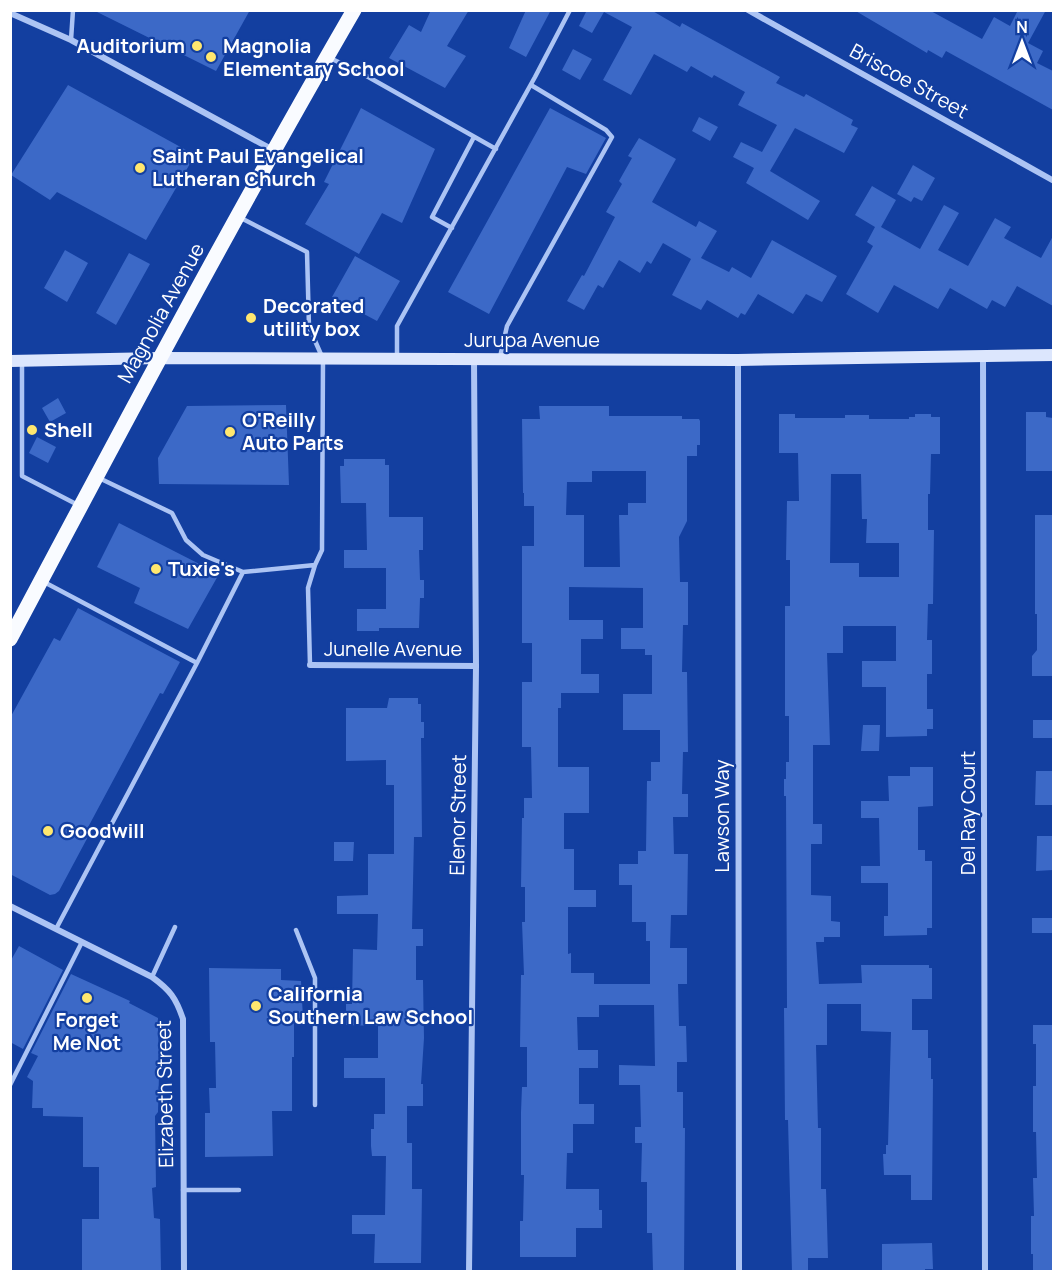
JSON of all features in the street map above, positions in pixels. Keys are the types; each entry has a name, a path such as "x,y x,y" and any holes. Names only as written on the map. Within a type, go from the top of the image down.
{"main road":[{"name":"Magnolia Avenue","path":"10,639 159,358 354,10"},
{"name":"Jurupa Avenue","path":"16,360 159,358 738,360 1053,355"}],"street":[{"name":"Briscoe Street","path":"748,10 1053,181"},
{"path":"10,13 71,40 274,150"},
{"name":"Del Ray Court","path":"983,355 985,1272"},
{"name":"Elenor Street","path":"469,1272 476,666 474,359"},
{"name":"Lawson Way","path":"738,360 739,1272"},
{"name":"Junelle Avenue","path":"310,665 476,666"},
{"name":"Elizabeth Street","path":"11,906 152,977 167,989 177,1002 183,1019 184,1272"}],"lane":[{"path":"71,40 73,10"},
{"path":"397,359 398,326 570,10"},
{"path":"327,57 363,74 496,149"},
{"path":"499,359 507,326 612,137 606,130 531,85"},
{"path":"452,228 432,217 474,137"},
{"path":"239,216 307,252 309,327 323,359 322,550 308,588 310,665"},
{"path":"16,360 22,476 80,506"},
{"path":"96,477 172,513 186,540 204,555 243,572 315,565"},
{"path":"56,929 243,572"},
{"path":"41,581 197,663"},
{"path":"152,977 175,927"},
{"path":"296,930 315,978 315,1105"},
{"path":"10,1085 82,942"},
{"path":"183,1190 239,1190"}],"building":[{"name":"Auditorium","path":"93,10 250,10 216,71"},
{"path":"431,10 469,10 447,46 466,56 445,88 389,58 409,25 421,32"},
{"path":"526,10 551,10 526,57 509,48"},
{"path":"587,10 651,10 680,27 682,23 780,77 776,83 804,97 806,94 853,120 851,125 858,128 844,153 795,128 770,171 820,201 808,220 746,183 754,168 733,157 741,142 762,152 777,125 738,105 745,92 714,75 712,78 691,66 687,72 654,54 631,95 603,80 632,27 604,12 592,33 579,26"},
{"path":"854,10 929,10 982,39 994,17 1010,26 1018,10 1046,10 1028,43 1043,51 1037,63 1053,71 1053,110 946,51 942,58 928,50 927,53"},
{"path":"573,49 592,59 580,80 562,70"},
{"path":"68,85 195,155 146,240 57,192 50,200 11,175"},
{"path":"361,108 435,149 402,223 382,213 359,254 305,224 329,184 324,182"},
{"path":"550,108 606,138 586,174 567,167 489,314 448,292"},
{"path":"699,117 718,127 710,141 692,131"},
{"path":"639,138 676,159 652,202 696,227 699,221 717,231 701,258 729,272 732,267 751,278 772,240 837,276 822,302 806,294 793,314 758,294 745,315 741,313 738,318 707,300 701,310 672,295 691,259 663,243 651,264 647,261 640,273 619,260 603,288 598,285 584,310 567,301 582,275 584,276 615,217 606,212 622,184 619,181 632,158 628,156"},
{"path":"913,165 935,178 922,201 914,197 911,202 897,194"},
{"path":"872,186 896,200 881,227 920,249 944,205 959,213 938,250 968,266 995,218 1011,227 1004,238 1041,258 1053,236 1053,306 1017,286 1005,307 992,300 987,309 950,288 938,309 894,285 878,313 846,294 873,246 867,242 875,227 855,215"},
{"path":"65,250 88,263 67,302 44,288"},
{"path":"129,253 150,264 116,325 96,313"},
{"path":"355,256 400,281 377,321 332,297"},
{"path":"58,398 66,413 50,422 42,408"},
{"name":"O'Reilly Auto Parts","path":"286,405 289,485 159,484 158,458 187,406"},
{"path":"539,406 609,406 609,416 682,416 682,419 699,419 700,421 700,445 697,445 697,456 687,456 687,521 679,537 680,582 688,582 688,625 683,625 682,672 687,672 688,752 683,752 682,794 688,794 688,817 673,817 674,854 688,854 687,915 671,915 670,948 687,948 687,984 678,984 679,1026 686,1026 687,1062 677,1062 677,1092 683,1092 683,1128 685,1128 684,1272 653,1272 652,1233 647,1233 647,1182 641,1182 642,1143 635,1143 635,1127 641,1127 640,1085 619,1085 619,1065 655,1066 654,1005 599,1005 599,1017 577,1017 578,1050 598,1050 598,1068 579,1068 579,1104 594,1104 594,1124 573,1124 573,1153 567,1153 566,1189 599,1189 602,1228 576,1228 576,1257 520,1257 524,1175 521,1175 522,1087 527,1087 527,1047 520,1047 521,975 524,975 522,922 525,922 525,887 521,887 522,818 524,818 524,798 532,798 531,747 522,747 522,682 532,682 532,643 522,643 522,546 534,546 534,506 524,506 522,419 540,419","holes":["592,471 646,471 646,503 628,503 628,515 619,515 620,567 584,567 584,515 566,515 567,482 592,482","569,587 643,588 643,628 621,628 621,649 645,649 645,655 652,655 652,694 623,694 623,730 660,730 660,762 651,762 651,781 647,781 646,851 638,851 638,864 619,864 619,885 632,885 632,922 646,922 646,941 650,941 650,984 594,984 594,973 571,973 571,953 568,954 568,907 596,907 596,890 574,890 574,849 564,849 564,813 589,813 589,767 558,767 558,708 561,708 561,693 599,693 599,674 581,674 581,639 603,639 603,620 569,620"]},
{"path":"1026,412 1046,412 1046,417 1053,418 1053,471 1026,471"},
{"path":"779,414 795,414 795,418 845,418 845,415 869,415 869,419 909,419 909,417 915,417 915,414 931,414 931,417 940,417 940,454 931,454 930,494 928,494 928,530 934,530 933,604 928,604 927,640 932,640 932,674 927,674 927,709 933,709 933,729 927,729 927,736 886,737 886,687 862,687 862,661 896,661 896,626 843,626 843,653 827,653 830,745 813,745 813,824 822,824 822,844 811,844 811,895 831,896 831,921 840,922 840,937 824,937 824,942 816,942 819,984 862,983 861,965 929,965 929,968 932,968 932,999 912,999 912,1030 928,1030 928,1058 931,1058 931,1079 933,1079 932,1200 911,1200 911,1175 884,1175 883,1154 886,1154 886,1145 888,1145 891,1032 861,1031 861,1004 827,1004 827,1045 816,1045 818,1128 821,1128 821,1189 826,1189 828,1258 808,1258 808,1272 792,1272 788,1120 785,1120 784,1008 787,1008 784,779 786,779 786,762 789,762 789,716 785,716 785,606 790,606 790,560 786,560 787,501 799,501 798,453 779,453","holes":["831,474 861,474 862,519 867,519 866,543 899,543 899,577 859,577 859,563 830,563"]},
{"path":"37,437 56,447 48,463 29,453"},
{"path":"344,459 385,459 385,465 389,465 389,517 423,517 423,550 419,550 420,580 424,580 424,598 420,598 419,628 379,628 379,631 357,631 357,609 386,609 386,568 344,568 344,550 367,550 366,503 341,503 340,466 344,466"},
{"path":"1035,515 1053,515 1053,676 1032,676 1032,656 1037,650"},
{"path":"119,523 219,574 188,629 134,603 140,588 97,567"},
{"path":"78,608 180,662 163,694 160,693 86,831 90,833 59,891 50,895 10,874 10,718 54,638 60,641"},
{"path":"389,698 418,698 418,704 421,704 421,722 424,722 424,738 421,738 422,837 414,837 412,929 423,929 423,946 416,946 416,980 423,980 424,1038 421,1084 423,1084 423,1106 407,1106 407,1143 412,1143 412,1189 422,1189 421,1263 374,1263 375,1234 352,1234 352,1215 385,1215 386,1156 372,1156 371,1129 374,1129 374,1114 385,1114 385,1078 344,1078 344,1058 378,1058 378,1026 346,1025 346,1004 352,1004 353,949 377,950 378,914 337,914 337,896 368,895 368,854 394,854 394,785 386,785 386,760 346,761 346,708 387,708"},
{"path":"1033,720 1053,720 1053,738 1033,738"},
{"path":"863,725 880,725 879,751 861,751"},
{"path":"910,767 933,767 933,806 918,807 918,850 925,850 925,861 932,861 932,928 927,928 927,935 884,936 884,916 888,916 888,883 861,883 861,866 880,866 879,818 861,818 861,801 889,801 888,776 910,776"},
{"path":"1036,771 1053,771 1053,805 1035,805"},
{"path":"1037,836 1053,836 1053,870 1036,871"},
{"path":"334,842 354,842 353,861 334,861"},
{"path":"1032,918 1053,918 1053,933 1032,933"},
{"path":"19,946 63,970 23,1049 10,1042 10,962"},
{"path":"209,968 281,969 281,980 301,981 303,1018 294,1019 292,1111 272,1111 273,1156 205,1157 205,1113 210,1113 209,1088 216,1088 215,1042 210,1042"},
{"path":"71,974 130,1001 129,1003 158,1018 158,1112 155,1116 156,1187 152,1188 154,1218 160,1219 161,1271 82,1272 82,1219 99,1219 99,1167 83,1167 83,1117 43,1116 43,1108 32,1108 33,1081 27,1077 38,1056 31,1053"},
{"path":"1033,1025 1053,1025 1053,1272 1033,1272 1033,1254 1031,1254 1031,1216 1034,1216 1033,1178 1037,1178 1036,1132 1033,1132 1036,1044 1033,1044"},
{"path":"932,1243 933,1269 925,1269 925,1272 882,1272 882,1244"}],"place":[{"name":"Auditorium","path":"197,46"},
{"name":"Magnolia Elementary School","path":"211,57"},
{"name":"Saint Paul Evangelical Lutheran Church","path":"140,168"},
{"name":"Decorated utility box","path":"251,318"},
{"name":"Shell","path":"32,430"},
{"name":"O'Reilly Auto Parts","path":"230,432"},
{"name":"Tuxie's","path":"156,569"},
{"name":"Goodwill","path":"48,831"},
{"name":"Forget Me Not","path":"87,998"},
{"name":"California Southern Law School","path":"256,1006"}]}
